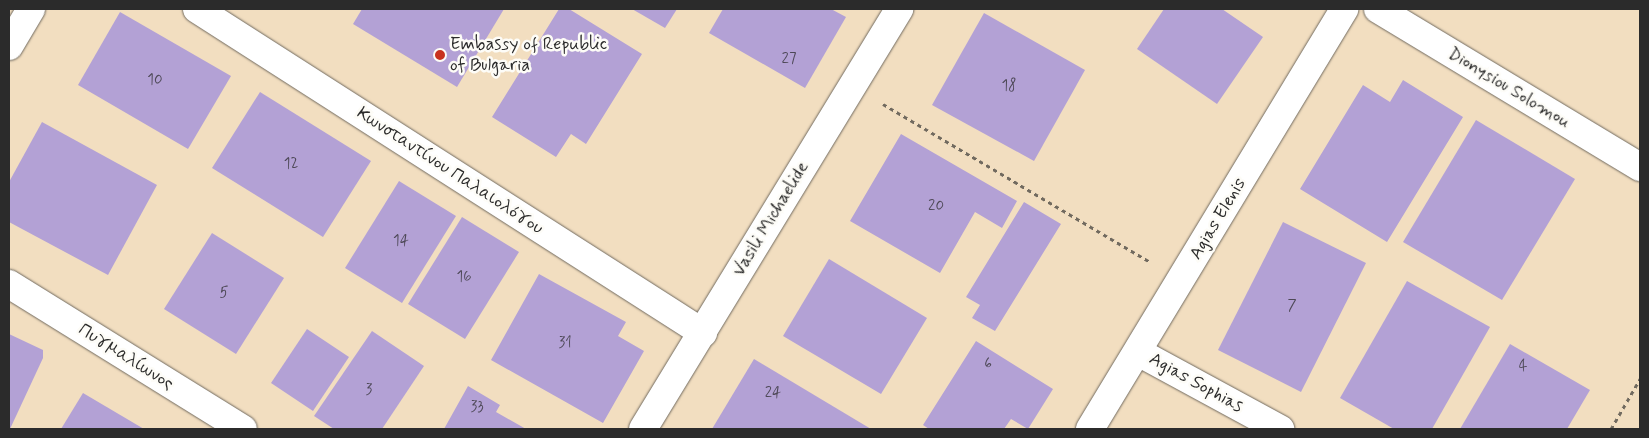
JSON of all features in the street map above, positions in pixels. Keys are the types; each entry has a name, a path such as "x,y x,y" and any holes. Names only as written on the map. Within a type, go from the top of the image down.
{"street":[{"path":"9,46 31,9"},
{"name":"Κωνσταντίνου Παλαιολόγου","path":"197,9 703,333"},
{"name":"Vasili Michaelide","path":"643,429 899,9"},
{"name":"Agias Elenis","path":"1090,429 1344,9"},
{"name":"Dionysiou Solomou","path":"1378,9 1640,166"},
{"name":"Πυγμαλίωνος","path":"9,284 243,429"},
{"name":"Agias Sophias","path":"1138,352 1280,429"}],"path":[{"path":"852,86 1181,281"},
{"path":"1611,429 1640,379"}],"building":[{"name":"Embassy of Republic of Bulgaria","path":"362,9 504,9 457,87 353,24"},
{"path":"559,9 569,9 642,54 586,144 571,134 556,157 492,117"},
{"path":"632,9 677,9 665,28"},
{"path":"723,9 831,9 846,17 805,88 709,33"},
{"path":"1164,9 1222,9 1263,37 1217,104 1137,49"},
{"path":"120,12 231,76 188,149 78,85"},
{"path":"984,13 1085,70 1034,161 932,105"},
{"path":"1403,80 1463,117 1387,242 1300,189 1363,85 1390,102"},
{"path":"260,92 371,161 323,237 212,168"},
{"path":"1476,120 1575,179 1502,300 1403,242"},
{"path":"42,122 157,185 108,275 9,222 9,182"},
{"path":"901,134 1017,201 1002,228 975,212 940,273 850,221"},
{"path":"399,181 456,216 402,303 345,268"},
{"path":"1024,202 1061,224 995,331 972,318 980,305 966,297"},
{"path":"462,217 519,252 465,339 408,304"},
{"path":"1283,222 1366,263 1301,392 1218,350"},
{"path":"212,233 284,278 236,354 164,309"},
{"path":"829,259 927,318 881,394 783,336"},
{"path":"539,274 626,322 618,336 644,351 603,423 491,360"},
{"path":"1407,281 1490,327 1432,429 1394,429 1340,398"},
{"path":"307,329 349,357 313,411 271,383"},
{"path":"372,331 424,366 382,429 334,429 314,416"},
{"path":"9,334 43,350 43,358 10,429"},
{"path":"976,341 1053,389 1028,429 1011,419 1004,429 929,429 923,425"},
{"path":"1510,344 1590,390 1567,429 1460,429"},
{"path":"754,359 871,429 712,429"},
{"path":"468,386 500,405 496,412 526,429 444,429"},
{"path":"83,393 144,429 61,429"}],"place":[{"name":"Embassy of Republic of Bulgaria","path":"440,55"}]}
